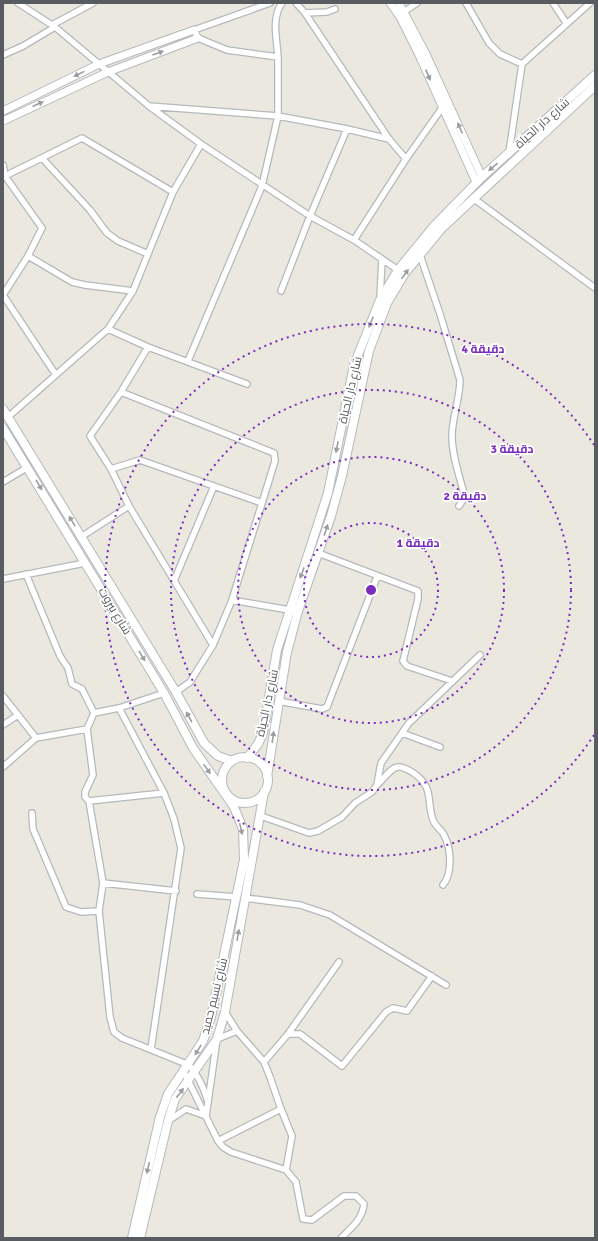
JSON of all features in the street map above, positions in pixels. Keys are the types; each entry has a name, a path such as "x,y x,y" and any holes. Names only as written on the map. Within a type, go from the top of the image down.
{"main road":[{"name":"شارع دار الحياة","path":"267,776 287,652 298,611 342,476 369,351 375,332 395,288 479,180 595,75"},
{"name":"شارع دار الحياة","path":"247,758 258,744 263,733 277,650 328,493 354,365 380,300 398,270 453,212 473,198 595,86"},
{"name":"شارع بيروت","path":"3,409 82,537 98,567 176,692 204,743 210,751 229,760 234,760"},
{"name":"شارع بيروت","path":"3,428 164,692 193,748 226,794"},
{"path":"91,571 98,567"},
{"path":"289,610 298,611"},
{"path":"247,758 260,763 267,776 264,792 259,798 245,803 238,802 226,794 222,778 224,771 234,760 247,758"},
{"name":"شارع نسيم حميد","path":"140,1238 168,1121 175,1099 217,1039 224,1012 261,816 264,792"},
{"name":"شارع نسيم حميد","path":"132,1238 160,1117 168,1094 203,1041 211,1017 244,860 243,829 234,807 226,794"}],"street":[{"path":"18,3 54,26 149,106 201,144 262,186 310,216 354,240 398,270"},
{"path":"3,55 23,46 93,3"},
{"path":"3,111 98,64 270,3"},
{"path":"188,361 262,186 278,116 278,57 275,21 277,12 282,3"},
{"path":"296,3 389,139 406,159"},
{"path":"390,3 400,16 442,108 479,180"},
{"path":"399,3 405,11 479,180"},
{"path":"405,11 417,3"},
{"path":"466,3 488,43 500,54 522,64"},
{"path":"553,3 567,24"},
{"path":"509,152 522,64 590,3"},
{"path":"304,13 327,12 335,9"},
{"path":"194,30 198,38 227,50 278,57"},
{"path":"3,121 108,72 198,38"},
{"path":"149,106 278,116 347,129 389,139"},
{"path":"354,240 406,159 442,108"},
{"path":"281,291 310,216 347,129"},
{"path":"4,177 82,138 173,192"},
{"path":"8,417 108,329 133,291 173,192 201,144"},
{"path":"42,158 90,210 107,233 118,241 148,254"},
{"path":"3,165 4,177 42,228 28,256 3,295 56,375"},
{"path":"473,198 595,288"},
{"path":"420,255 460,380 460,392 452,434 454,458 464,494 464,500 459,506"},
{"path":"28,256 72,282 133,291"},
{"path":"380,300 382,259"},
{"path":"108,329 148,347 247,384"},
{"path":"148,347 121,392 90,436 111,469 129,506 213,645"},
{"path":"121,392 274,453 275,461 232,600 213,645 190,682 176,692"},
{"path":"111,469 140,460 262,503"},
{"path":"3,482 28,467"},
{"path":"174,581 214,486"},
{"path":"82,537 129,506"},
{"path":"318,553 377,577 418,591 418,599 403,661 404,664 452,681"},
{"path":"3,579 84,563"},
{"path":"26,574 60,656 68,668 72,684 82,689 94,713"},
{"path":"278,701 322,709 327,707 377,577"},
{"path":"232,600 289,610"},
{"path":"377,785 382,763 409,723 480,655"},
{"path":"94,713 120,708 164,692"},
{"path":"3,696 36,738"},
{"path":"120,708 164,793 174,819 181,848 176,892 151,1049"},
{"path":"94,713 87,729 93,775 84,797 89,801 103,883 99,911 110,1017 114,1032 122,1038 151,1049 195,1072 204,1088 208,1102"},
{"path":"3,725 18,715"},
{"path":"3,767 36,738 87,729"},
{"path":"402,733 440,747"},
{"path":"261,816 309,833 318,831 342,817 355,803 372,792 392,769 403,767 421,778 431,802 434,822 445,836 450,870 443,885"},
{"path":"89,801 164,793"},
{"path":"32,813 32,829 66,908 81,912 99,911"},
{"path":"103,883 176,892"},
{"path":"197,894 236,897"},
{"path":"245,898 300,904 330,915 446,985"},
{"path":"264,1062 288,1034 339,962"},
{"path":"288,1034 300,1034 342,1066 386,1012 393,1008 407,1011 432,976"},
{"path":"224,1012 237,1032 264,1062 292,1136 286,1170"},
{"path":"206,1116 217,1039 237,1032"},
{"path":"186,1068 189,1081 218,1141 231,1152 286,1170 296,1182 303,1219 312,1220 344,1196 356,1196 364,1204 363,1213 358,1222 341,1238"},
{"path":"168,1121 186,1109 206,1116"},
{"path":"218,1141 281,1109"}]}
